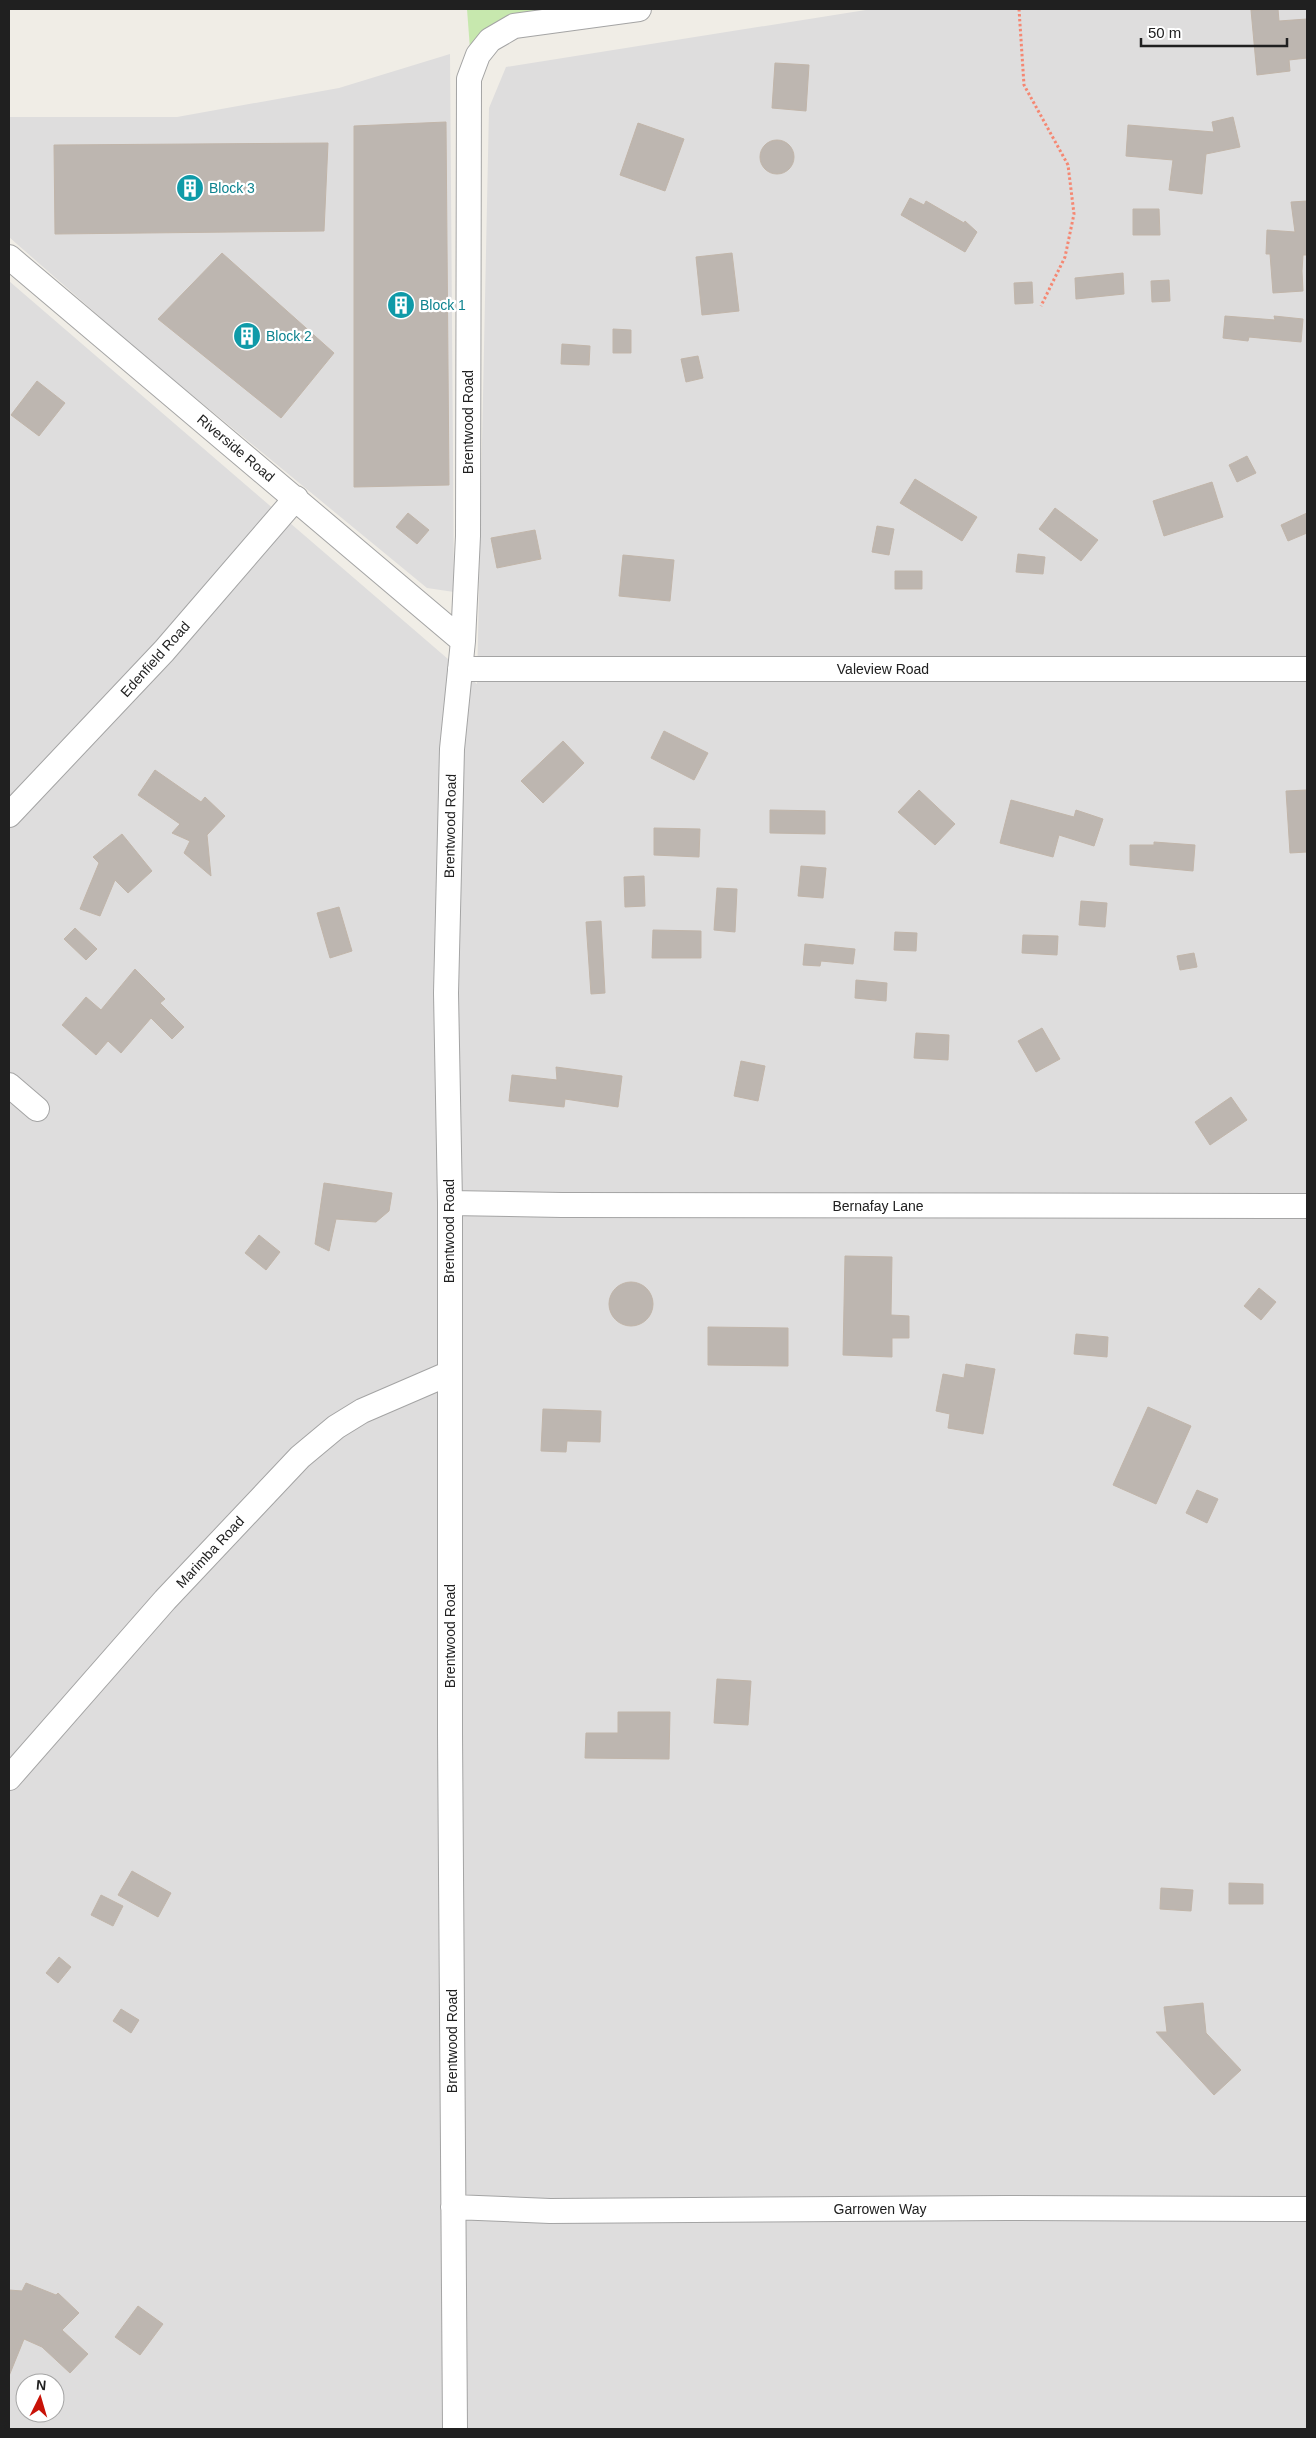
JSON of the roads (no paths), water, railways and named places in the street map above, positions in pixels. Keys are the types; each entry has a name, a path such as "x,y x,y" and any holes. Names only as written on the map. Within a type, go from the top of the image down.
{"street":[{"name":"Brentwood Road","path":"455,2429 450,1204 446,993 452,749 463,641 468,526 468,79 478,55 490,40 514,26 639,9"},
{"name":"Riverside Road","path":"9,257 463,641"},
{"name":"Edenfield Road","path":"9,815 164,651 296,498"},
{"name":"Valeview Road","path":"460,669 1307,669"},
{"path":"9,1085 37,1109"},
{"name":"Bernafay Lane","path":"450,1204 1307,1206"},
{"name":"Marimba Road","path":"9,1778 165,1600 300,1457 336,1427 362,1411 450,1373"},
{"name":"Garrowen Way","path":"453,2207 550,2211 996,2208 1307,2209"}],"place":[{"name":"Block 3","path":"190,188"},
{"name":"Block 1","path":"401,305"},
{"name":"Block 2","path":"247,336"}]}
